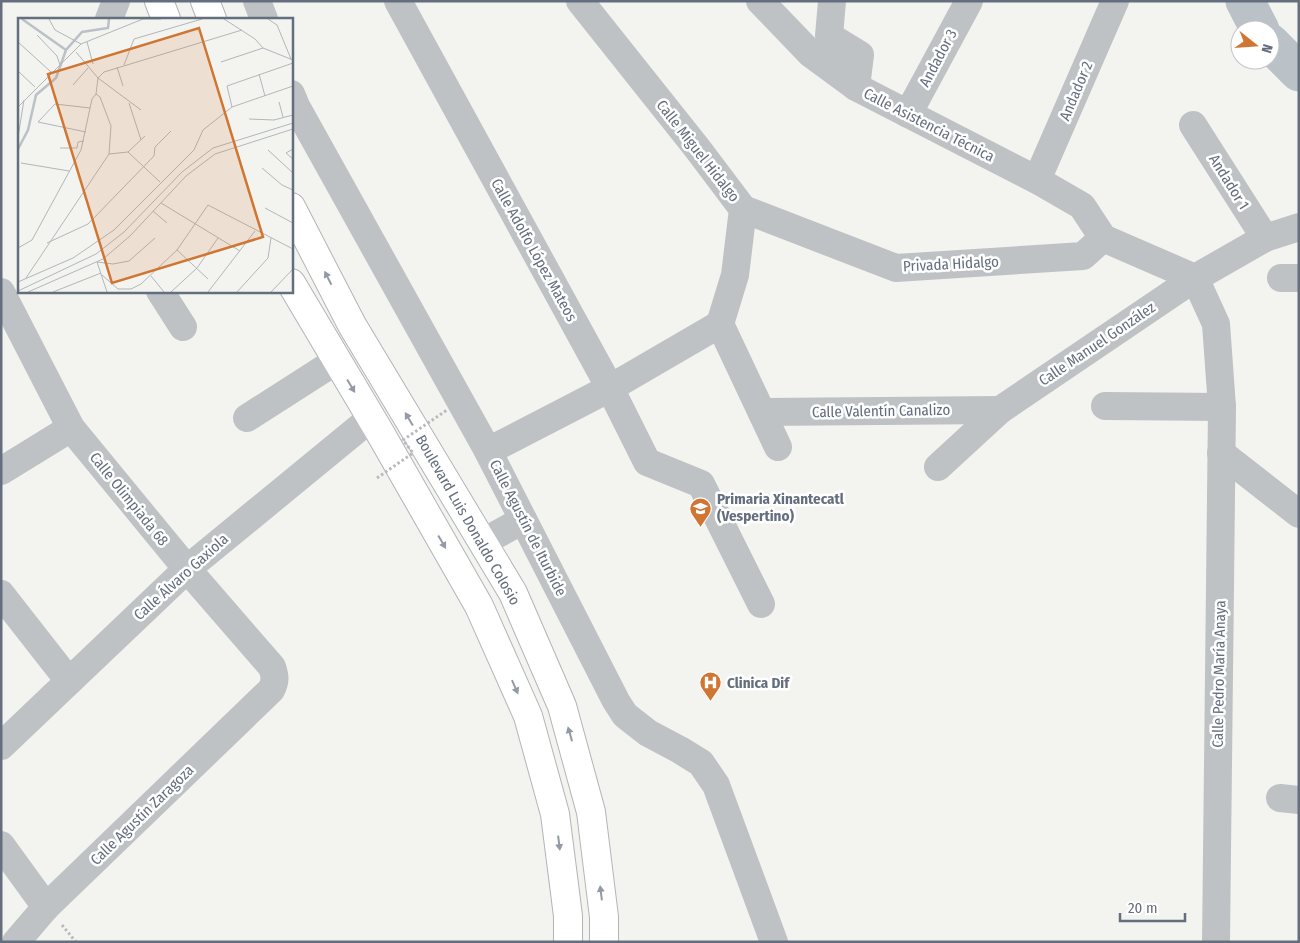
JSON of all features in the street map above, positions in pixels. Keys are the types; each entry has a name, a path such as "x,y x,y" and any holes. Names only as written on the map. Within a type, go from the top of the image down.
{"highway":[{"path":"159,1 166,18"},
{"path":"205,1 212,18"},
{"name":"Boulevard Luis Donaldo Colosio","path":"292,209 352,325 513,593 562,706 592,812 604,917 604,942"},
{"path":"292,285 479,606 528,716 555,814 568,916 568,942"}],"street":[{"path":"109,18 116,1"},
{"path":"257,1 264,18"},
{"name":"Calle Adolfo López Mateos","path":"398,1 610,388 647,462 701,484 761,604"},
{"name":"Calle Miguel Hidalgo","path":"580,1 743,209 735,275 720,324"},
{"name":"Calle Asistencia Técnica","path":"760,1 811,54 856,87 1037,180 1082,206 1103,238"},
{"path":"832,1 828,36 860,55 856,87"},
{"name":"Andador 3","path":"908,114 969,1"},
{"name":"Andador 2","path":"1037,180 1115,1"},
{"name":"Calle Agustín de Iturbide","path":"292,96 300,115 488,451 616,701 626,715 648,733 701,764 716,785 774,942"},
{"name":"Andador 1","path":"1193,125 1264,238"},
{"name":"Privada Hidalgo","path":"743,209 896,268 1083,256 1103,238"},
{"name":"Calle Manuel González","path":"938,467 1000,410 1195,278 1264,238 1299,227"},
{"path":"1103,238 1195,278"},
{"name":"Calle Pedro María Anaya","path":"1195,278 1216,324 1222,407 1216,942"},
{"name":"Calle Olimpiada 68","path":"1,292 71,428 186,569 272,667 275,683 271,690"},
{"path":"161,292 183,327"},
{"path":"488,451 610,388 720,324 778,447"},
{"path":"247,418 336,361"},
{"path":"1105,406 1222,407"},
{"name":"Calle Valentín Canalizo","path":"762,412 1000,410"},
{"name":"Calle Álvaro Gaxiola","path":"1,746 186,569 371,418"},
{"path":"1,471 71,428"},
{"path":"1221,453 1299,514"},
{"path":"483,542 522,520"},
{"path":"1,594 69,681"},
{"name":"Calle Agustín Zaragoza","path":"16,942 46,907 271,690"},
{"path":"1,845 46,907"}],"path":[{"path":"377,478 413,454 403,440 447,410"}],"waterway":[{"path":"1245,1 1255,20"},
{"path":"1280,53 1299,72"}],"place":[{"name":"Primaria Xinantecatl (Vespertino)","path":"701,527"},
{"name":"Clinica Dif","path":"711,702"}]}
